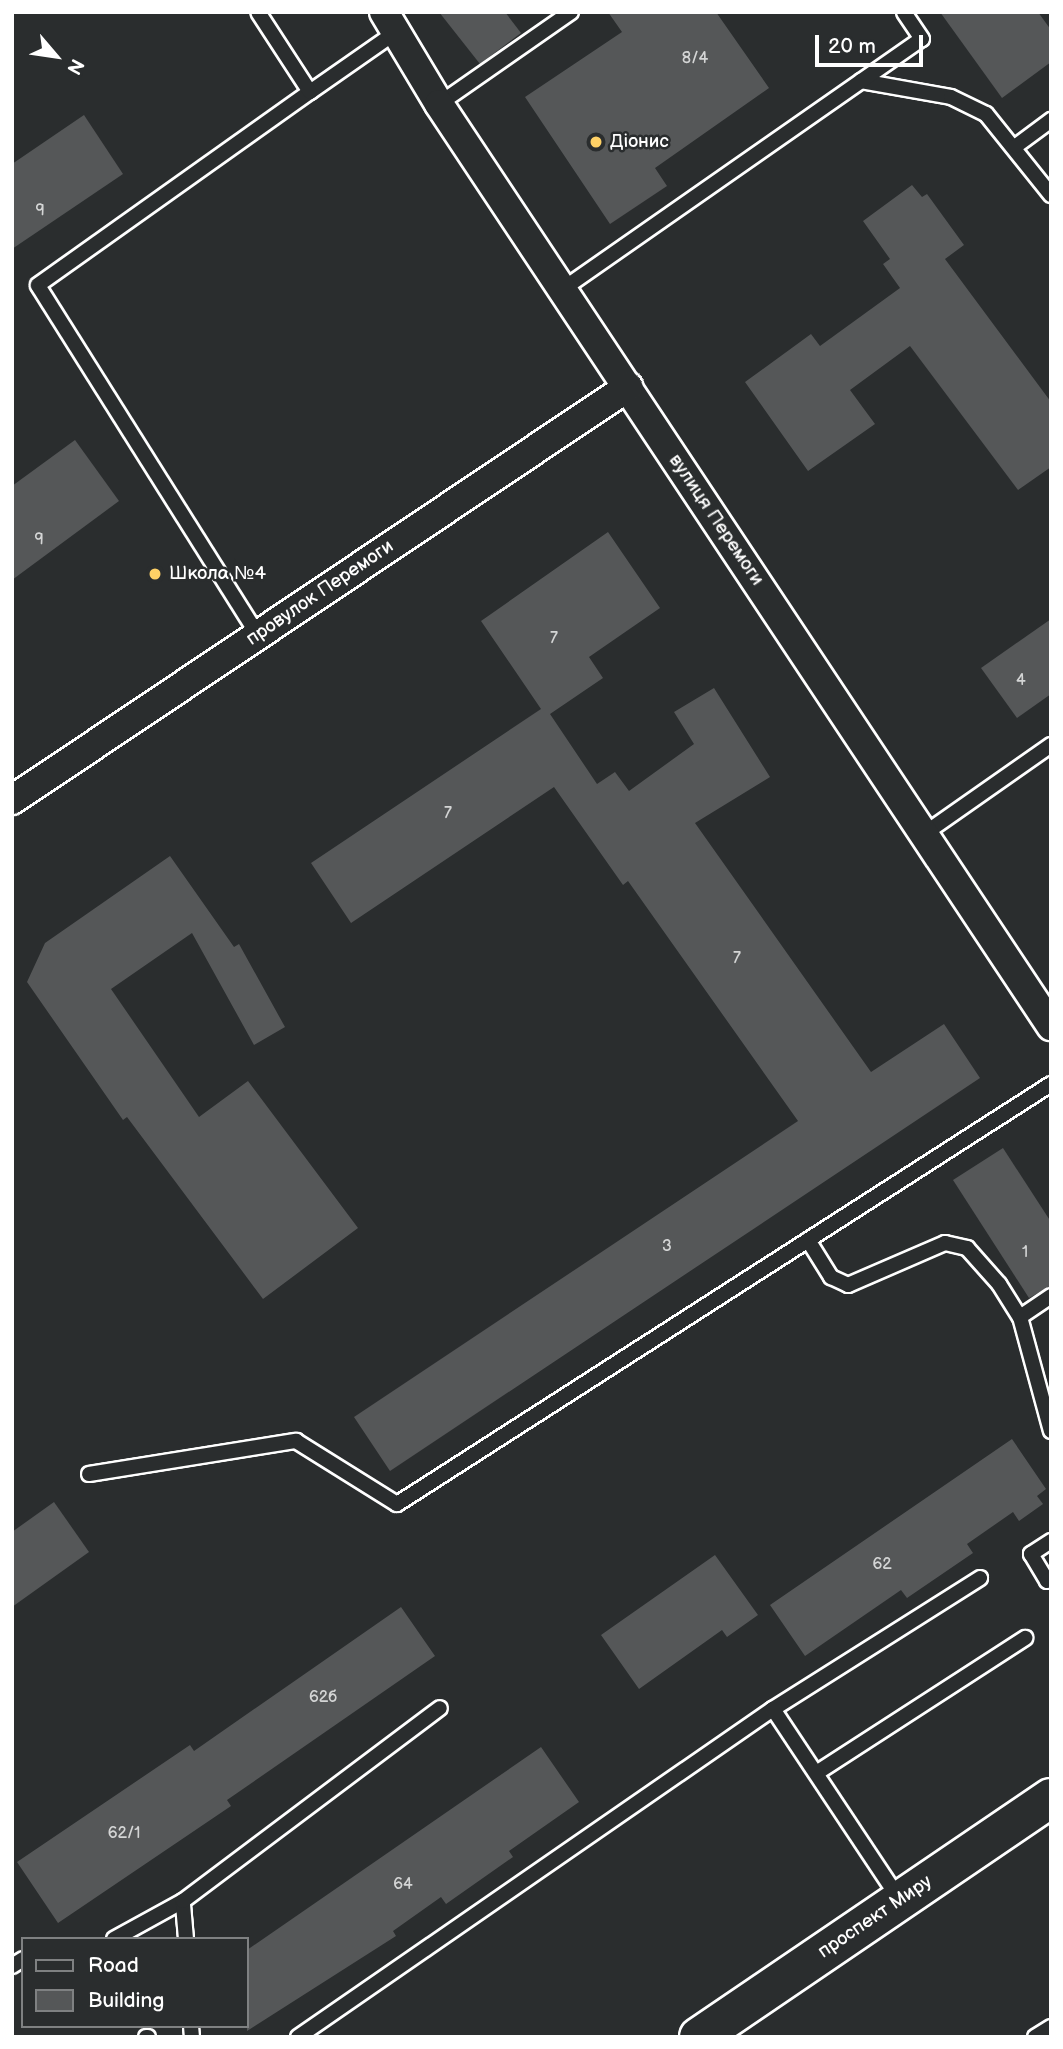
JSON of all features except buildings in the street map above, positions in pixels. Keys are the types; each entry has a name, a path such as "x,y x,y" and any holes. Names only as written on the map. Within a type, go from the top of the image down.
{"main road":[{"name":"проспект Миру","path":"699,2037 1051,1798"}],"street":[{"name":"вулиця Перемоги","path":"390,22 439,104 1051,1026"},
{"name":"провулок Перемоги","path":"12,800 628,387"}],"lane":[{"path":"258,12 310,92"},
{"path":"439,104 571,12"},
{"path":"563,289 922,38 904,12"},
{"path":"257,635 38,285 310,92 390,22"},
{"path":"861,81 951,97 986,114 1016,146 1051,195"},
{"path":"1016,146 1051,120"},
{"path":"924,834 1051,745"},
{"path":"89,1474 296,1441 397,1504 1051,1084"},
{"path":"808,1240 831,1277 848,1285 945,1242 967,1248 992,1274 1020,1317 1051,1432"},
{"path":"1020,1317 1051,1296"},
{"path":"1051,1541 1031,1554 1047,1581 1051,1579"},
{"path":"298,2037 773,1709 980,1578"},
{"path":"818,1772 1024,1638"},
{"path":"118,1937 183,1901 440,1708"},
{"path":"773,1709 818,1772 900,1900"},
{"path":"183,1901 186,1937"},
{"path":"1035,2037 1051,2026"}],"place":[{"name":"Діонис","path":"596,142"},
{"name":"Школа №4","path":"155,574"}]}
